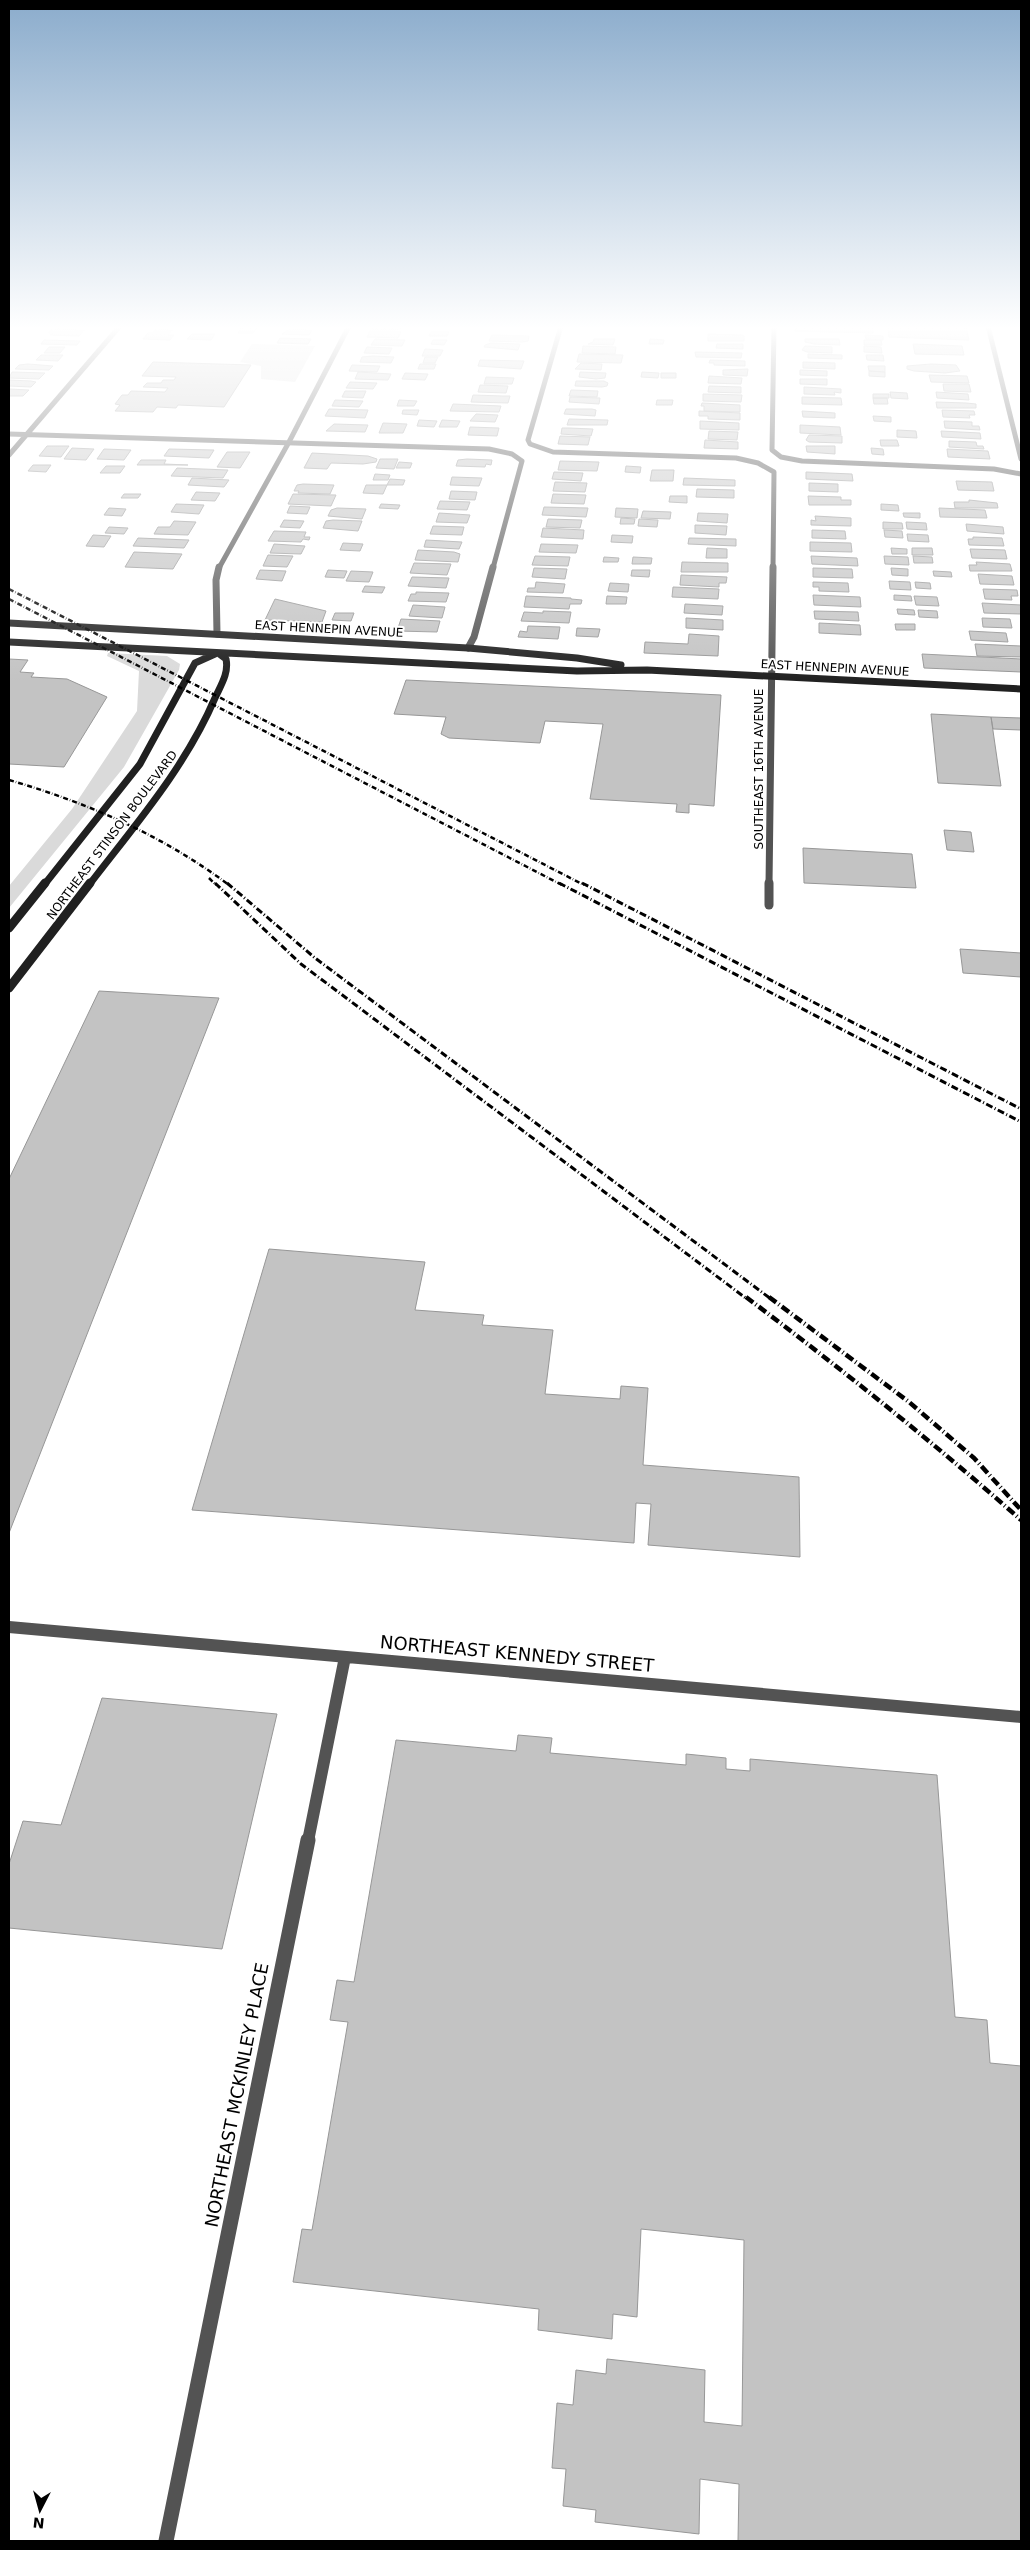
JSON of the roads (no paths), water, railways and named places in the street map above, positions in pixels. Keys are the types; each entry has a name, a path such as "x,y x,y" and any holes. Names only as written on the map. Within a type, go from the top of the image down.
{"main road":[{"name":"EAST HENNEPIN AVENUE","path":"9,623 468,648 577,658 647,670"},
{"path":"217,634 218,653"},
{"name":"EAST HENNEPIN AVENUE","path":"9,642 577,671 647,670 1021,688"},
{"name":"NORTHEAST STINSON BOULEVARD","path":"9,928 119,793 140,764 195,663 218,653 226,659 228,669 178,769 9,988"}],"street":[{"path":"9,455 17,445"},
{"path":"217,634 216,580 219,567 287,445"},
{"path":"375,445 490,449 512,454 522,461 474,637 468,648"},
{"name":"SOUTHEAST 16TH AVENUE","path":"533,445 553,452 736,458 758,463 770,468 774,472 769,905"},
{"path":"772,445 772,450 781,457 802,462 994,469 1021,474"},
{"path":"1018,445 1021,459"},
{"name":"NORTHEAST KENNEDY STREET","path":"9,1627 1021,1718"},
{"name":"NORTHEAST MCKINLEY PLACE","path":"166,2541 345,1657"}],"railway":[{"path":"9,589 584,885"},
{"path":"9,599 562,885"},
{"path":"9,780 67,799 123,822 204,867 229,885"},
{"path":"209,878 216,885"},
{"path":"215,883 301,964 747,1299"},
{"path":"227,883 315,958 771,1299"},
{"path":"559,883 1021,1122"},
{"path":"582,883 1021,1109"},
{"path":"746,1297 885,1406 1021,1520"},
{"path":"769,1297 909,1402 974,1458 1021,1510"}]}
